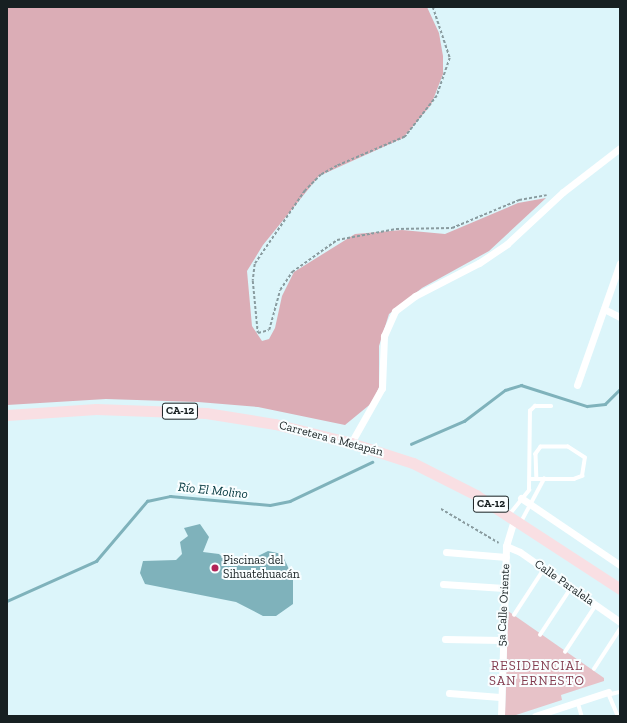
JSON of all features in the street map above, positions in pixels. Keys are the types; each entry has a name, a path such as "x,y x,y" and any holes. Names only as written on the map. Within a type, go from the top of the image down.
{"main road":[{"name":"Carretera a Metapán","path":"7,415 96,409 206,413 275,424 351,443 414,463 476,495 620,589"}],"street":[{"path":"351,443 382,388 384,336 395,311 415,296 479,263 507,244 561,194 620,148"},
{"path":"577,385 620,263"},
{"path":"604,309 620,317"},
{"path":"521,498 620,565"},
{"name":"5a Calle Oriente","path":"500,716 506,546 514,519"},
{"name":"Calle Paralela","path":"506,546 544,569 620,622"},
{"path":"446,552 506,557"},
{"path":"443,584 504,588"},
{"path":"445,639 502,640"},
{"path":"449,693 500,697"},
{"path":"535,716 549,714 578,702 610,693"}],"lane":[{"path":"514,519 521,498 529,490 531,479 530,411 535,406 551,406"},
{"path":"531,479 537,479 544,479 582,476 585,458 568,447 542,447 536,454 537,479"},
{"path":"514,519 532,506 544,479"},
{"path":"514,615 544,569"},
{"path":"540,635 571,588"},
{"path":"565,652 596,605"},
{"path":"594,669 620,628"},
{"path":"618,716 610,693 620,692"},
{"path":"578,702 582,716"}],"path":[{"path":"433,7 450,58 438,96 405,137 337,166 321,175 305,191 255,264 253,281 258,333 269,330 280,290 292,272 337,240 396,229 452,228 519,200 561,194"},
{"path":"441,509 506,546"}],"shaded area":[{"path":"7,7 427,7 439,33 443,56 443,74 431,105 403,138 319,176 263,245 247,271 252,326 262,341 269,339 275,328 282,296 294,272 355,234 402,230 445,234 518,203 546,198 489,251 422,288 389,314 379,346 379,387 373,402 345,425 258,407 198,402 106,399 7,405"},
{"path":"508,611 604,678 604,681 561,695 562,700 513,716 505,715"}],"water":[{"name":"Piscinas del Sihuatehuacán","path":"200,524 209,537 203,552 219,554 227,561 254,558 268,551 282,554 293,578 293,604 276,616 263,616 236,602 145,584 140,573 143,561 176,560 182,554 180,542 188,536 184,528"}],"waterway":[{"name":"Río El Molino","path":"411,444 464,421 505,390 521,385 587,406 605,404 620,389"},
{"name":"Río El Molino","path":"7,601 96,561 147,501 170,496 270,505 290,501 372,462"}],"place":[{"name":"Piscinas del Sihuatehuacán","path":"215,568"}],"district":[{"name":"RESIDENCIAL SAN ERNESTO","path":"537,674"}]}
